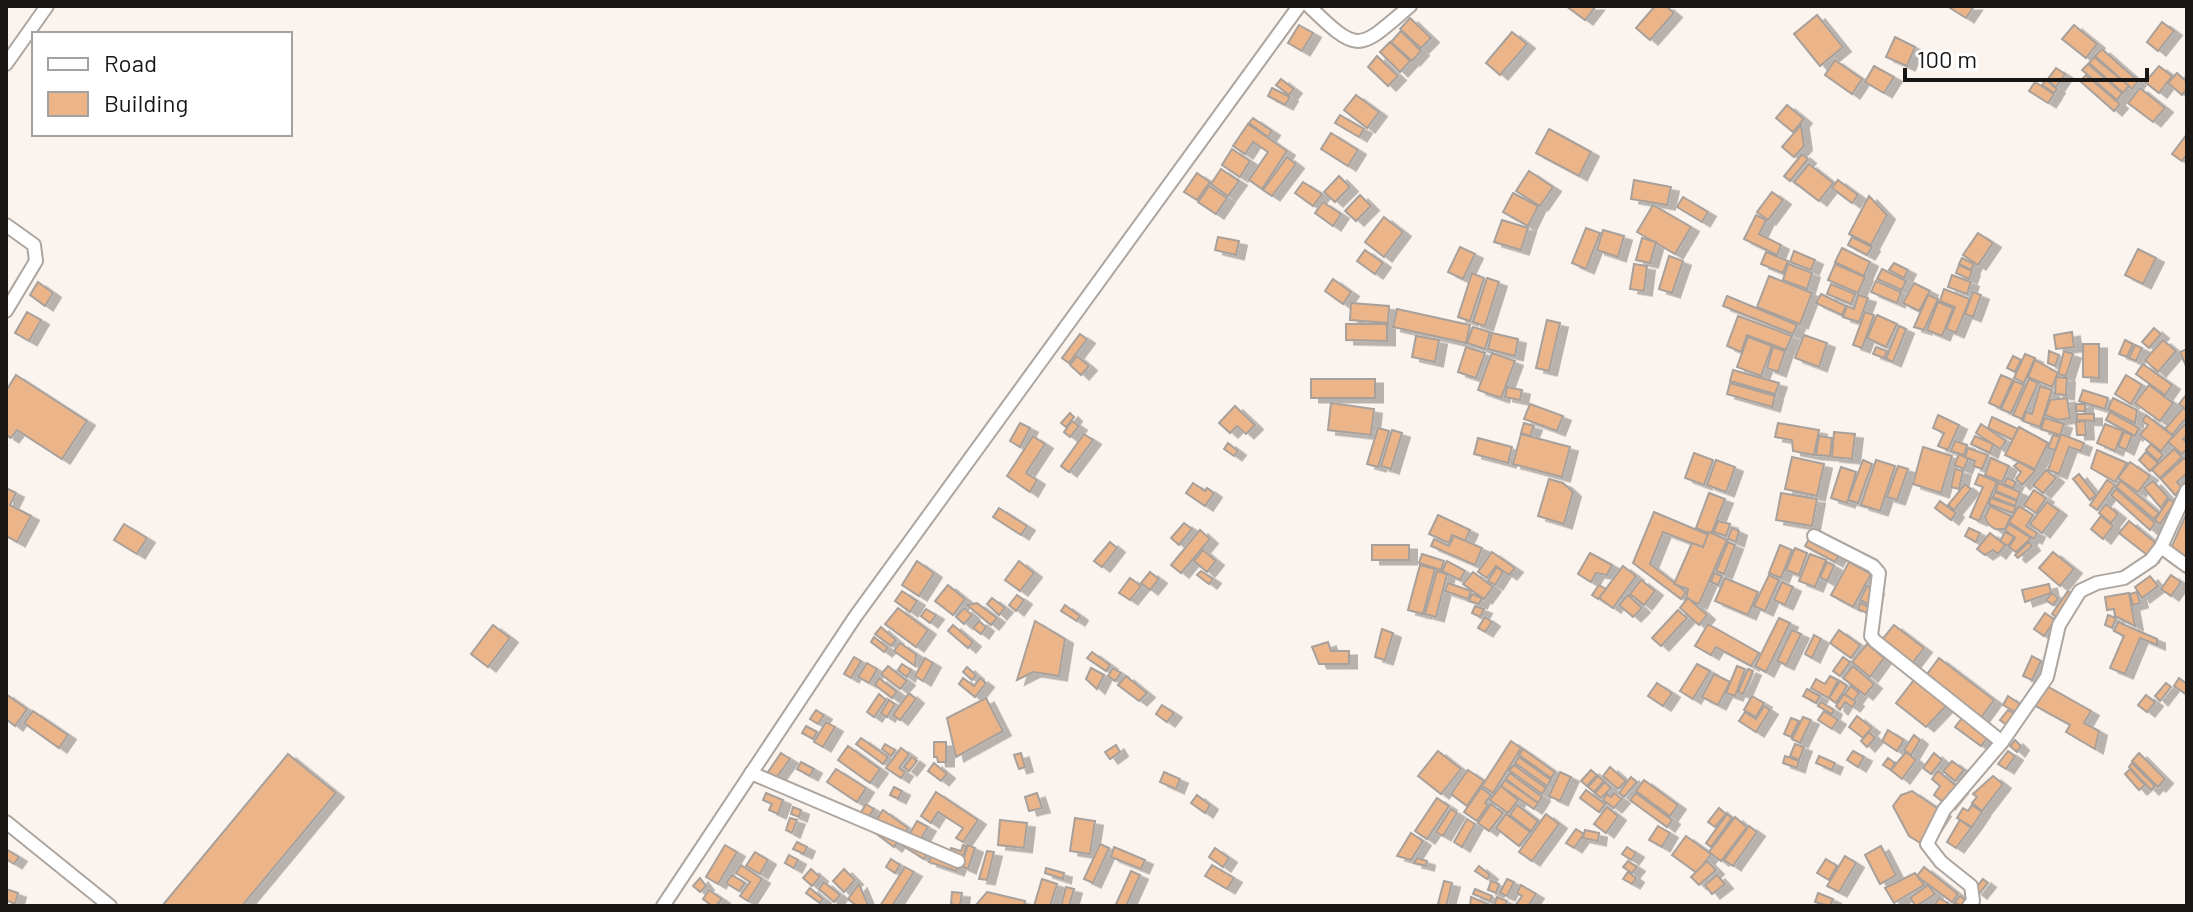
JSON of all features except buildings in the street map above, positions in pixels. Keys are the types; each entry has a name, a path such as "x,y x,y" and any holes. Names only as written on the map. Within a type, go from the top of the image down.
{"street":[{"path":"6,64 47,6"},
{"path":"663,906 855,617 1299,6"},
{"path":"1309,6 1338,34 1357,42 1367,40 1410,6"},
{"path":"6,225 34,245 36,261 6,311"},
{"path":"1969,906 1973,901 1971,886 1941,862 1927,844 1944,810 2002,742 2047,677 2059,625 2080,591 2097,583 2124,578 2151,560 2161,547 2187,490"},
{"path":"1814,536 1873,566 1879,573 1871,636 1875,641 2002,742"},
{"path":"2161,547 2187,566"},
{"path":"751,773 958,861"},
{"path":"6,822 110,906"}]}
